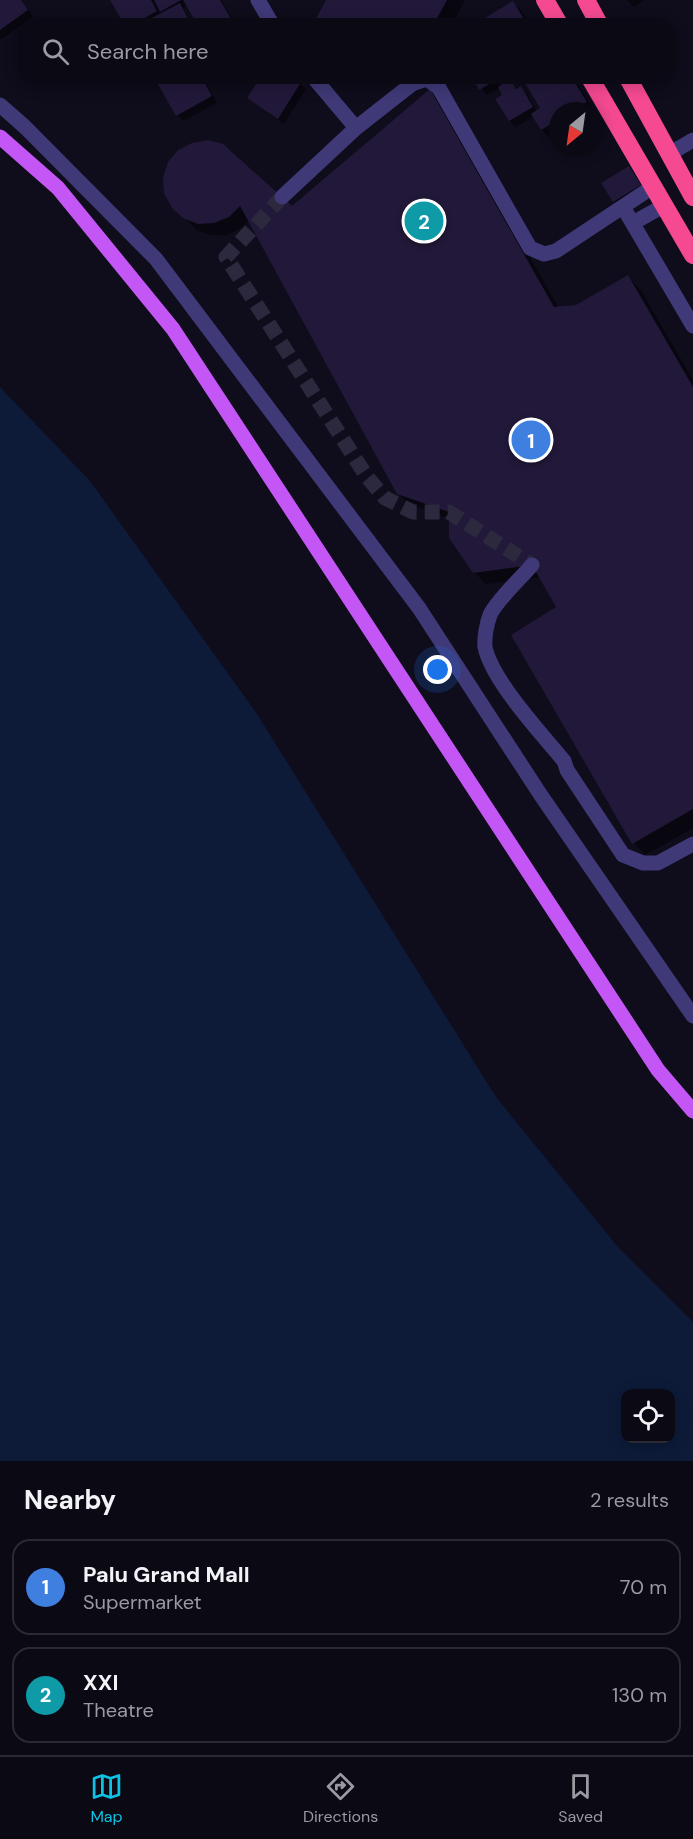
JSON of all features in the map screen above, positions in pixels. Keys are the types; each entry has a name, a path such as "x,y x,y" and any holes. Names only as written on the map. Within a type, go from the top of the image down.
{"highway":[{"path":"545,0 556,18"},
{"path":"586,0 596,18"},
{"path":"594,84 693,255"},
{"path":"631,84 693,196"}],"main road":[{"path":"0,137 58,188 173,329 658,1071 693,1111"}],"lane":[{"path":"258,0 268,18"},
{"path":"319,84 356,128"},
{"path":"282,197 356,128 412,84"},
{"path":"433,84 439,88 530,248 544,254 556,251 654,186"},
{"path":"0,105 25,127 156,259 419,608 540,794 693,1016"},
{"path":"669,154 693,140"},
{"path":"633,223 664,205"},
{"path":"623,207 693,326"},
{"path":"532,565 491,613 486,631 485,646 508,692 564,761 567,770 623,855 643,863 658,863 693,844"}],"water":[{"path":"0,387 90,481 257,714 496,1097 617,1246 693,1322 693,1461 0,1461"}],"building":[{"path":"0,0 21,0 28,10 0,30"},
{"path":"110,0 151,0 157,11 145,18 120,18"},
{"path":"154,0 181,0 160,12"},
{"path":"183,0 220,0 230,18 194,18"},
{"path":"326,0 447,0 437,18 316,18"},
{"path":"513,1 523,18 485,18"},
{"path":"180,3 188,18 151,18"},
{"path":"158,84 205,84 212,96 176,116"},
{"path":"256,84 300,84 278,119 247,98"},
{"path":"476,84 490,84 479,90"},
{"path":"502,84 513,84 516,89 521,86 533,107 509,121 495,99 502,95 498,87"},
{"path":"526,84 576,84 587,102 549,102 549,125 541,130 531,114 540,108"},
{"path":"430,89 554,307 576,305 628,275 693,387 693,809 632,844 511,635 556,607 532,565 473,573 449,538 449,512 397,494 240,206 229,217 214,223 198,224 183,218 172,208 164,193 163,178 168,162 178,150 192,143 208,140 223,144 292,206"},
{"path":"629,166 641,185 613,202 601,183"}],"tunnel":[{"path":"282,197 226,257 367,477 385,498 413,512 449,512 532,565"}],"place":[{"name":"XXI","path":"424,221"},
{"name":"Palu Grand Mall","path":"531,440"}]}
